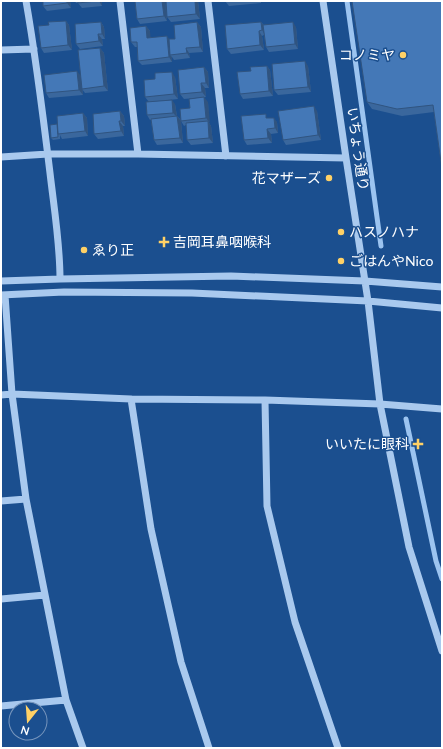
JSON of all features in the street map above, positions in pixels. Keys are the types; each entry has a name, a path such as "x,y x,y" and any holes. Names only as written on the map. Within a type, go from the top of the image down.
{"street":[{"path":"26,1 48,154 60,253 60,279"},
{"path":"120,1 138,154"},
{"path":"208,1 226,156"},
{"name":"いちょう通り","path":"323,1 368,301 380,404 408,547 442,651"},
{"path":"1,50 34,49"},
{"path":"1,157 48,154 138,154 346,158"},
{"path":"1,281 231,276 365,281 442,286"},
{"path":"83,748 66,700 26,499 12,394 3,295 64,292 192,293 368,301 442,308"},
{"path":"1,395 12,394 131,399 264,400 380,404 442,409"},
{"path":"131,399 154,544 181,662 209,748"},
{"path":"264,400 267,506 295,622 338,748"},
{"path":"1,501 26,499"},
{"path":"1,599 45,595"},
{"path":"1,706 66,700"}],"building":[{"path":"43,1 67,1 67,3 43,6"},
{"path":"78,1 96,1 78,3"},
{"path":"135,1 162,1 164,16 137,19"},
{"path":"166,1 195,1 196,14 167,17"},
{"name":"コノミヤ","path":"352,1 442,1 442,169 433,105 397,109 367,102"},
{"path":"66,21 68,45 41,48 38,26 49,25 48,22"},
{"path":"101,22 102,34 98,34 99,41 76,44 75,24"},
{"path":"197,22 200,47 186,48 187,53 170,55 169,39 175,39 174,25"},
{"path":"261,22 262,30 259,31 260,45 227,49 225,25"},
{"path":"293,22 295,44 266,47 263,25"},
{"path":"146,26 147,38 167,36 169,57 138,61 137,42 131,42 130,28"},
{"path":"100,48 104,86 82,89 78,50"},
{"path":"305,61 308,87 274,90 272,64"},
{"path":"267,66 269,91 240,94 237,72 251,71 250,67"},
{"path":"204,67 206,83 201,83 202,92 180,94 178,70"},
{"path":"77,71 79,90 46,93 44,75"},
{"path":"172,72 174,94 145,97 144,80 155,79 155,73"},
{"path":"204,97 206,118 181,121 180,109 190,108 189,99"},
{"path":"172,100 173,113 147,115 146,102"},
{"path":"314,106 318,135 283,140 278,111"},
{"path":"120,111 121,121 119,121 121,131 94,134 93,114"},
{"path":"83,113 85,131 58,134 57,116"},
{"path":"266,114 266,118 274,118 275,128 267,129 268,138 244,140 241,116"},
{"path":"177,116 180,138 154,140 151,119"},
{"path":"208,121 209,138 187,140 186,123"},
{"path":"57,124 58,137 51,138 50,125"}],"waterway":[{"path":"347,1 381,246"},
{"path":"406,419 436,561 442,579"}],"place":[{"name":"コノミヤ","path":"403,55"},
{"name":"花マザーズ","path":"329,178"},
{"name":"ハスノハナ","path":"341,232"},
{"name":"吉岡耳鼻咽喉科","path":"164,242"},
{"name":"ゑり正","path":"84,250"},
{"name":"ごはんやNico","path":"341,261"},
{"name":"いいたに眼科","path":"418,444"}]}
